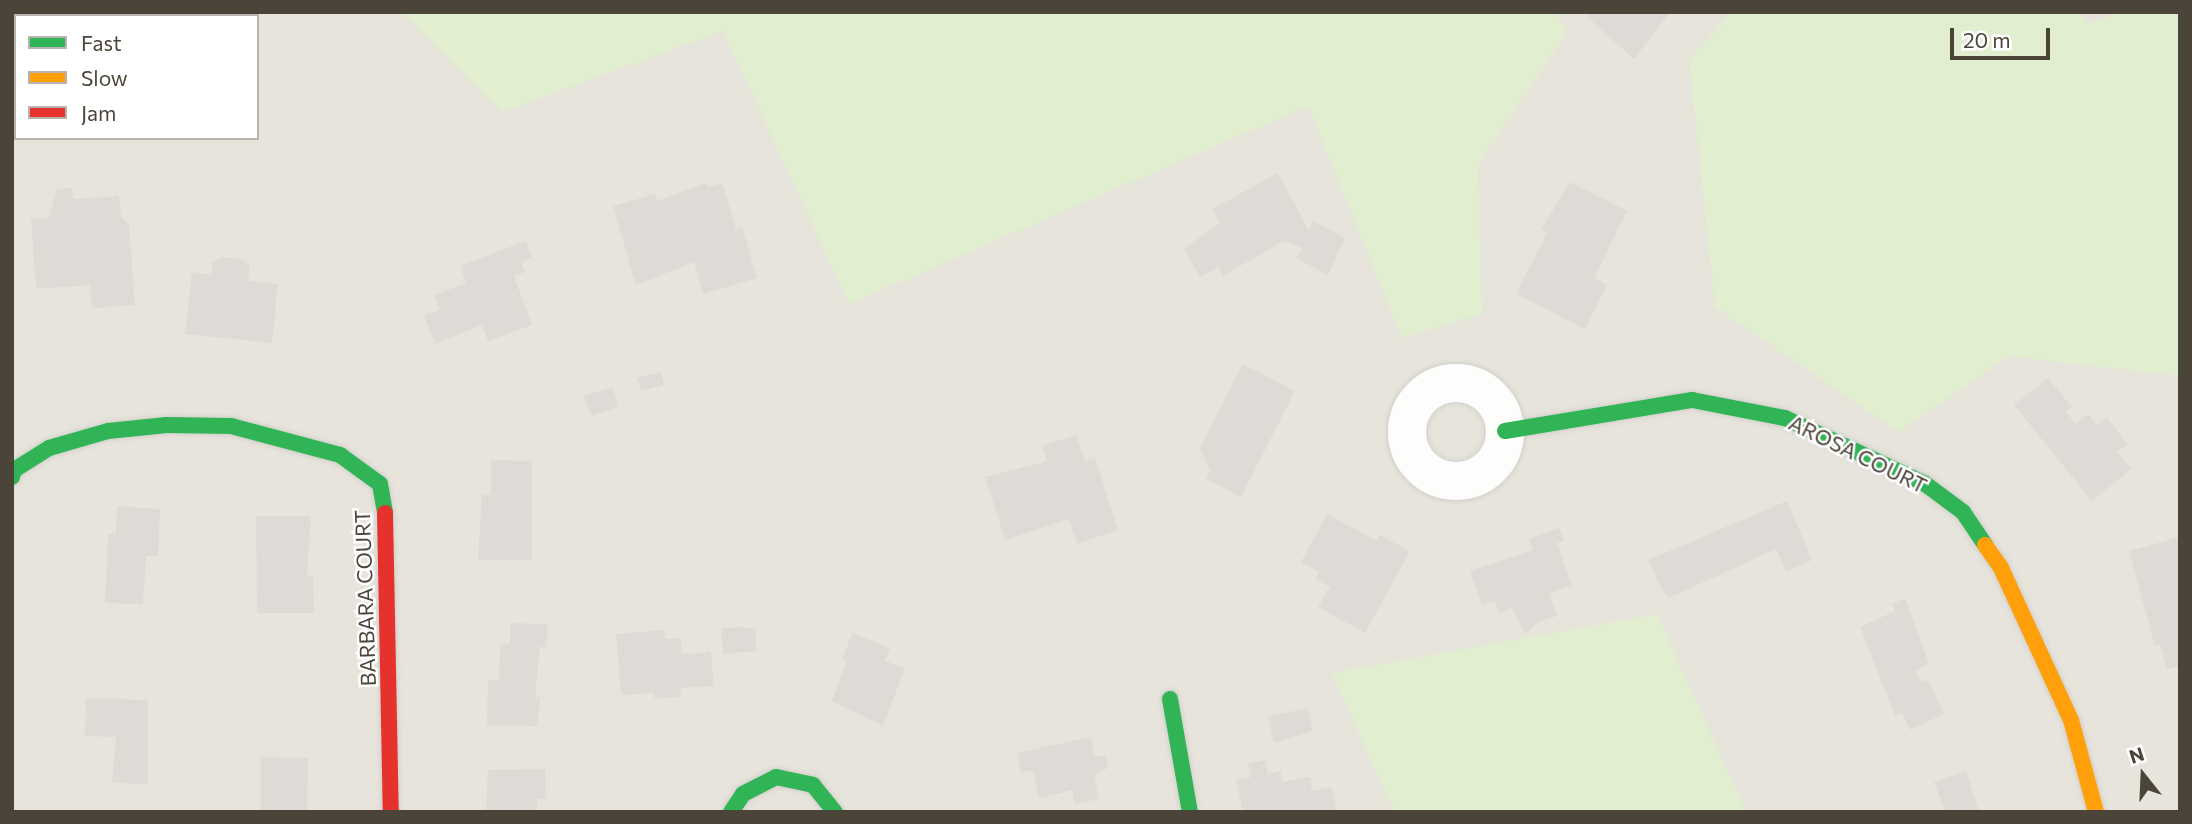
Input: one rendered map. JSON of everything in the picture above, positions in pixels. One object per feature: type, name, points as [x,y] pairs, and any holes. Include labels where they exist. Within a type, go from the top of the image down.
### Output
[{"type":"street","name":"AROSA COURT","points":[[1505,431],[1692,400],[1785,418],[1924,483],[1963,512],[2001,568],[2071,720],[2096,812]]},
{"type":"street","name":"BARBARA COURT","points":[[12,477],[13,470],[49,448],[108,431],[167,425],[231,426],[292,439],[340,455],[380,484],[387,526],[391,812]]},
{"type":"street","points":[[1170,699],[1190,812]]},
{"type":"street","points":[[732,812],[743,794],[776,777],[813,785],[835,812]]},
{"type":"shaded area","points":[[12,12],[2180,12],[2180,812],[12,812]]},
{"type":"green space","points":[[402,12],[1554,12],[1568,31],[1478,165],[1482,314],[1402,338],[1308,106],[849,304],[723,31],[502,112]]},
{"type":"green space","points":[[1731,12],[2080,12],[2087,24],[2118,12],[2180,12],[2180,376],[2009,356],[1899,432],[1715,307],[1689,60]]},
{"type":"green space","points":[[1657,614],[1746,812],[1394,812],[1332,673]]},
{"type":"building","points":[[1589,12],[1670,12],[1634,59],[1586,16]]},
{"type":"building","points":[[1278,173],[1309,231],[1313,221],[1345,238],[1328,275],[1296,258],[1302,248],[1283,241],[1223,276],[1218,267],[1200,277],[1184,249],[1220,223],[1212,209]]},
{"type":"building","points":[[1570,182],[1627,211],[1594,278],[1607,285],[1585,329],[1516,294],[1547,233],[1541,230]]},
{"type":"building","points":[[706,183],[707,187],[722,183],[736,229],[742,227],[757,278],[703,294],[694,262],[636,285],[613,206],[655,194],[657,201]]},
{"type":"building","points":[[72,188],[73,199],[119,196],[121,216],[129,225],[135,305],[92,308],[90,285],[36,289],[31,219],[49,218],[57,189]]},
{"type":"building","points":[[526,241],[532,257],[521,262],[525,272],[514,276],[532,325],[488,341],[482,325],[435,344],[424,315],[440,310],[434,295],[466,283],[460,266]]},
{"type":"building","points":[[222,257],[243,260],[250,266],[248,281],[278,284],[272,343],[185,334],[192,272],[211,275],[212,263]]},
{"type":"building","points":[[1243,364],[1295,391],[1241,497],[1206,479],[1210,471],[1200,448]]},
{"type":"building","points":[[661,372],[664,385],[641,391],[637,378]]},
{"type":"building","points":[[2048,378],[2072,407],[2066,412],[2076,424],[2088,414],[2097,425],[2106,417],[2128,444],[2117,452],[2131,469],[2092,501],[2014,405]]},
{"type":"building","points":[[612,387],[618,407],[591,416],[584,396]]},
{"type":"building","points":[[1076,435],[1085,462],[1095,458],[1118,530],[1077,544],[1069,519],[1005,540],[985,477],[1047,461],[1042,446]]},
{"type":"building","points":[[491,460],[532,461],[532,560],[478,560],[482,494],[491,495]]},
{"type":"building","points":[[1787,501],[1812,560],[1786,572],[1776,549],[1669,598],[1662,590],[1648,560]]},
{"type":"building","points":[[117,506],[160,509],[158,556],[146,556],[143,604],[105,603],[108,534],[116,535]]},
{"type":"building","points":[[1327,514],[1377,541],[1380,535],[1410,551],[1365,633],[1318,607],[1330,587],[1315,579],[1319,572],[1301,562]]},
{"type":"building","points":[[256,516],[311,516],[307,576],[313,576],[314,613],[257,613]]},
{"type":"building","points":[[1559,528],[1564,541],[1557,543],[1572,586],[1549,593],[1557,616],[1538,622],[1525,634],[1512,608],[1499,613],[1495,601],[1482,605],[1470,571],[1533,550],[1529,539]]},
{"type":"building","points":[[2180,537],[2180,666],[2167,669],[2160,645],[2155,646],[2129,551]]},
{"type":"building","points":[[1905,598],[1929,664],[1915,671],[1922,682],[1928,680],[1944,714],[1910,730],[1902,713],[1895,716],[1860,627],[1895,611],[1892,604]]},
{"type":"building","points":[[510,623],[547,624],[547,647],[540,647],[536,686],[536,698],[540,696],[537,726],[487,725],[488,680],[499,680],[500,645],[510,644]]},
{"type":"building","points":[[721,628],[755,629],[757,651],[723,654]]},
{"type":"building","points":[[665,630],[666,639],[681,638],[682,654],[711,652],[714,686],[680,688],[681,697],[655,699],[654,693],[621,695],[616,634]]},
{"type":"building","points":[[852,633],[890,648],[885,661],[905,668],[883,726],[832,701],[847,661],[842,660]]},
{"type":"building","points":[[86,698],[148,700],[148,785],[112,782],[116,737],[85,736]]},
{"type":"building","points":[[1308,708],[1313,731],[1274,743],[1268,717]]},
{"type":"building","points":[[1091,737],[1095,757],[1105,755],[1108,768],[1094,775],[1099,799],[1075,804],[1072,790],[1039,798],[1033,770],[1021,773],[1017,753]]},
{"type":"building","points":[[261,757],[308,758],[307,812],[261,812]]},
{"type":"building","points":[[1265,760],[1268,774],[1280,771],[1283,782],[1310,777],[1312,791],[1332,787],[1337,812],[1243,812],[1236,780],[1251,777],[1248,764]]},
{"type":"building","points":[[545,769],[546,799],[537,798],[537,812],[486,812],[488,770]]},
{"type":"building","points":[[1966,771],[1979,812],[1945,812],[1934,782]]},
{"type":"traffic: fast","points":[[1505,431],[1692,400],[1785,418],[1924,483],[1963,512],[1985,545]]},
{"type":"traffic: fast","points":[[12,477],[14,470],[49,448],[108,431],[167,425],[231,426],[340,455],[380,484],[385,513]]},
{"type":"traffic: fast","points":[[1170,699],[1190,812]]},
{"type":"traffic: fast","points":[[731,812],[743,794],[776,777],[813,785],[835,812]]},
{"type":"traffic: slow","points":[[1985,545],[2001,568],[2071,720],[2096,812]]},
{"type":"traffic: jam","points":[[385,513],[391,812]]}]
